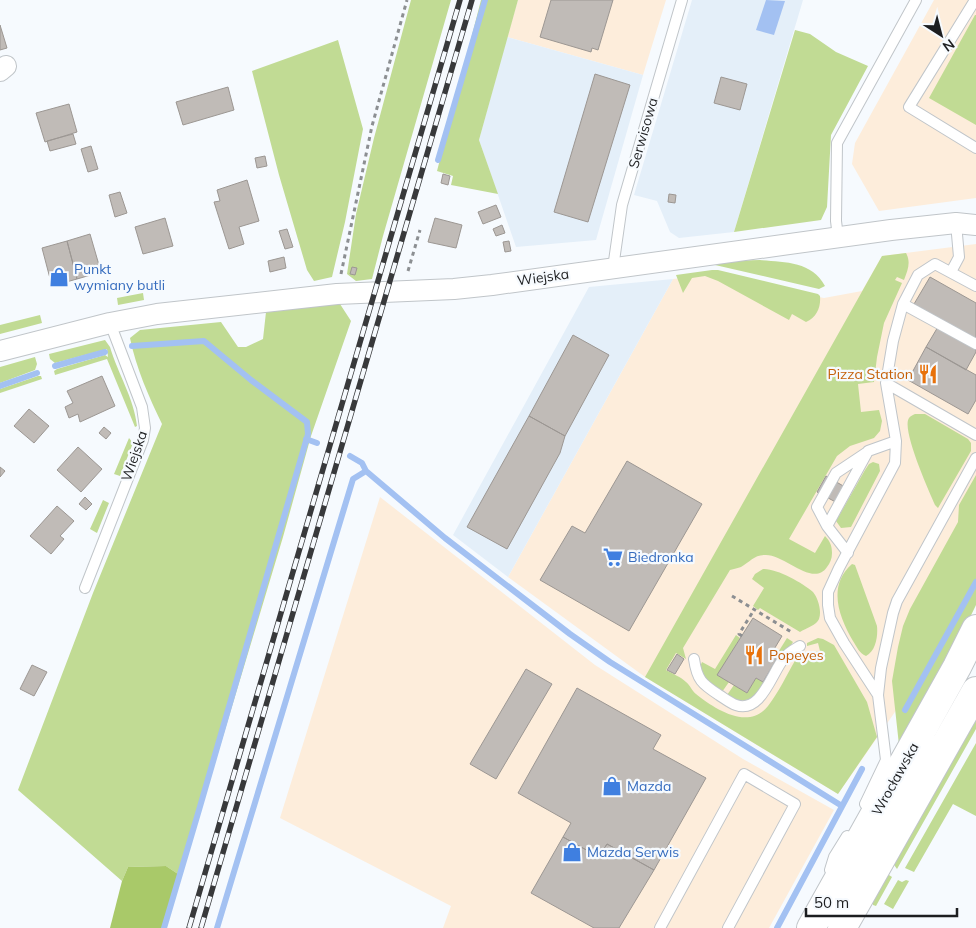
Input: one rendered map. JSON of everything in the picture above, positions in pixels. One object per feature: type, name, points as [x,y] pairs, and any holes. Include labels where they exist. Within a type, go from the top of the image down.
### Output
[{"type":"main road","name":"Wrocławska","points":[[812,926],[943,692],[976,629]]},
{"type":"main road","name":"Wrocławska","points":[[842,928],[976,691]]},
{"type":"street","name":"Wiejska","points":[[0,351],[110,323],[157,314],[337,294],[464,288],[838,237],[966,224]]},
{"type":"lane","name":"Serwisowa","points":[[613,268],[622,205],[682,0]]},
{"type":"lane","points":[[838,237],[836,221],[837,144],[916,0]]},
{"type":"lane","points":[[975,3],[909,107],[976,148]]},
{"type":"lane","points":[[951,272],[959,258],[966,224]]},
{"type":"lane","points":[[878,695],[861,672],[830,618],[828,592],[896,463],[896,441],[886,383],[893,341],[903,304],[918,275],[935,264],[976,286]]},
{"type":"lane","points":[[903,304],[976,344]]},
{"type":"lane","name":"Wiejska","points":[[84,588],[143,440],[145,428],[142,407],[110,323]]},
{"type":"lane","points":[[886,383],[976,435]]},
{"type":"lane","points":[[848,553],[827,526],[817,507],[836,473],[868,451],[896,441]]},
{"type":"lane","points":[[827,526],[868,451]]},
{"type":"lane","points":[[862,810],[886,760],[878,695],[881,668],[893,613],[897,601],[976,458]]},
{"type":"lane","points":[[694,659],[696,673],[706,686],[736,705],[749,705],[760,697],[785,657],[800,646]]},
{"type":"lane","points":[[660,928],[744,774],[795,804],[728,928]]},
{"type":"lane","points":[[812,926],[834,858],[853,826]]},
{"type":"path","points":[[337,294],[372,126],[407,0]]},
{"type":"path","points":[[402,291],[420,230]]},
{"type":"path","points":[[732,596],[796,635]]},
{"type":"path","points":[[742,636],[739,634],[754,610]]},
{"type":"shaded area","points":[[518,0],[666,0],[643,75],[507,37]]},
{"type":"shaded area","points":[[692,0],[803,0],[734,232],[679,238],[670,232],[657,201],[634,195]]},
{"type":"shaded area","points":[[934,0],[976,0],[976,198],[879,211],[852,164],[855,143]]},
{"type":"shaded area","points":[[507,37],[643,75],[596,240],[516,247],[479,140]]},
{"type":"shaded area","points":[[976,244],[976,565],[897,709],[838,794],[645,677],[508,577],[673,279],[707,275],[824,298],[862,291],[882,256]]},
{"type":"shaded area","points":[[673,279],[508,577],[453,535],[589,287]]},
{"type":"shaded area","points":[[380,497],[595,665],[743,759],[834,810],[769,928],[443,928],[451,906],[280,818]]},
{"type":"green space","points":[[411,0],[451,0],[372,279],[356,281],[347,274],[356,214]]},
{"type":"green space","points":[[481,0],[518,0],[479,140],[498,194],[451,185],[453,176],[437,171]]},
{"type":"green space","points":[[976,15],[976,125],[929,98]]},
{"type":"green space","points":[[795,30],[810,34],[836,52],[868,66],[831,135],[827,207],[821,220],[734,232]]},
{"type":"green space","points":[[338,40],[363,129],[332,277],[314,281],[307,270],[279,175],[252,71]]},
{"type":"green space","points":[[906,253],[909,263],[908,269],[904,280],[897,277],[895,280],[902,283],[884,323],[874,382],[858,384],[861,412],[879,410],[882,421],[880,431],[874,438],[850,446],[837,456],[789,539],[815,553],[825,536],[832,548],[832,557],[829,564],[821,572],[814,574],[781,559],[765,555],[758,556],[741,567],[730,570],[683,648],[686,659],[676,653],[666,670],[684,680],[696,694],[712,706],[732,715],[751,717],[760,713],[768,706],[796,659],[801,655],[820,651],[818,643],[807,646],[807,643],[818,638],[834,645],[867,702],[877,737],[838,794],[645,677],[882,256]]},
{"type":"green space","points":[[760,260],[797,264],[805,267],[813,272],[825,286],[819,289],[715,265],[725,261]]},
{"type":"green space","points":[[712,270],[818,294],[820,296],[819,308],[816,314],[806,322],[792,314],[789,320],[718,281],[705,276],[692,278],[683,293],[676,275]]},
{"type":"green space","points":[[143,293],[144,300],[118,305],[117,298]]},
{"type":"green space","points":[[340,304],[351,321],[311,436],[283,537],[181,876],[166,866],[128,867],[122,881],[18,790],[93,593],[162,424],[139,371],[130,338],[140,330],[221,322],[238,347],[246,347],[263,339],[266,312]]},
{"type":"green space","points":[[40,315],[42,323],[0,334],[0,325]]},
{"type":"green space","points":[[105,340],[110,347],[133,406],[137,426],[135,427],[107,359],[55,375],[54,371],[57,369],[105,355],[108,357],[107,349],[55,363],[50,359],[49,354]]},
{"type":"green space","points":[[35,357],[37,364],[35,370],[0,383],[0,367]]},
{"type":"green space","points":[[41,376],[42,379],[0,393],[0,389]]},
{"type":"green space","points":[[915,414],[925,414],[968,439],[971,443],[971,451],[938,508],[935,505],[912,447],[908,424],[909,418]]},
{"type":"green space","points":[[129,438],[133,443],[120,476],[114,474]]},
{"type":"green space","points":[[873,462],[879,464],[880,471],[851,527],[841,528],[836,521],[865,470]]},
{"type":"green space","points":[[976,475],[976,605],[960,638],[899,745],[892,681],[903,626],[910,609],[958,522],[959,505]]},
{"type":"green space","points":[[103,500],[109,503],[97,533],[90,529]]},
{"type":"green space","points":[[852,564],[855,565],[877,626],[877,639],[872,651],[866,656],[858,650],[848,632],[843,622],[838,602],[840,582],[844,573]]},
{"type":"green space","points":[[763,569],[775,571],[789,577],[813,592],[820,609],[820,616],[816,623],[800,632],[760,608],[758,610],[753,606],[764,588],[752,579],[755,574]]},
{"type":"green space","points":[[736,635],[740,638],[718,675],[729,682],[722,692],[706,680],[700,667],[702,662],[715,669]]},
{"type":"green space","points":[[787,638],[793,642],[757,694],[746,700],[735,699],[727,695],[734,685],[747,693],[756,678],[763,682],[779,656],[777,654]]},
{"type":"green space","points":[[976,714],[976,729],[897,869],[892,862]]},
{"type":"green space","points":[[976,743],[976,816],[953,804],[914,872],[905,868]]},
{"type":"green space","points":[[166,866],[181,876],[165,928],[110,928],[122,881],[128,867]]},
{"type":"green space","points":[[889,875],[892,877],[876,906],[873,905],[872,900],[885,877]]},
{"type":"green space","points":[[898,880],[902,882],[909,881],[893,909],[884,904]]},
{"type":"water","points":[[766,0],[785,1],[774,35],[756,30]]},
{"type":"building","points":[[551,0],[613,0],[598,50],[592,48],[591,52],[540,37]]},
{"type":"building","points":[[0,25],[7,48],[0,50]]},
{"type":"building","points":[[595,74],[630,85],[588,222],[554,212]]},
{"type":"building","points":[[721,77],[747,84],[740,110],[714,103]]},
{"type":"building","points":[[228,87],[234,110],[183,125],[176,102]]},
{"type":"building","points":[[69,104],[77,132],[45,142],[36,113]]},
{"type":"building","points":[[73,134],[76,144],[50,151],[47,141]]},
{"type":"building","points":[[91,146],[98,169],[88,172],[81,149]]},
{"type":"building","points":[[265,156],[267,166],[257,168],[255,158]]},
{"type":"building","points":[[443,174],[450,176],[448,185],[441,183]]},
{"type":"building","points":[[247,180],[259,221],[239,227],[244,244],[229,249],[214,202],[220,201],[217,190]]},
{"type":"building","points":[[120,192],[127,213],[115,217],[109,195]]},
{"type":"building","points":[[669,194],[676,195],[675,203],[668,202]]},
{"type":"building","points":[[496,205],[501,217],[483,224],[478,212]]},
{"type":"building","points":[[165,218],[173,246],[143,254],[135,227]]},
{"type":"building","points":[[435,218],[462,225],[456,248],[428,242]]},
{"type":"building","points":[[502,225],[505,233],[496,236],[493,229]]},
{"type":"building","points":[[287,229],[293,247],[285,249],[279,231]]},
{"type":"building","points":[[90,234],[101,272],[77,279],[67,241]]},
{"type":"building","points":[[67,241],[77,279],[52,286],[42,248]]},
{"type":"building","points":[[509,241],[511,251],[505,252],[503,242]]},
{"type":"building","points":[[284,257],[286,268],[270,272],[268,261]]},
{"type":"building","points":[[352,267],[357,268],[355,275],[350,274]]},
{"type":"building","points":[[930,277],[976,303],[976,352],[966,370],[926,347],[942,320],[914,304]]},
{"type":"building","points":[[573,335],[609,355],[565,436],[529,416]]},
{"type":"building","points":[[926,347],[976,375],[976,400],[968,414],[908,380]]},
{"type":"building","points":[[102,376],[115,406],[80,422],[78,414],[69,418],[65,407],[73,403],[67,391]]},
{"type":"building","points":[[29,409],[49,426],[34,443],[14,426]]},
{"type":"building","points":[[529,416],[565,436],[560,453],[507,549],[467,527]]},
{"type":"building","points":[[104,427],[111,433],[106,439],[99,433]]},
{"type":"building","points":[[78,447],[102,469],[81,492],[57,470]]},
{"type":"building","name":"Biedronka","points":[[627,461],[702,504],[629,631],[540,580],[572,526],[585,533]]},
{"type":"building","points":[[0,467],[5,471],[0,477]]},
{"type":"building","points":[[826,476],[852,491],[843,506],[817,492]]},
{"type":"building","points":[[85,497],[92,504],[86,510],[79,504]]},
{"type":"building","points":[[57,506],[74,521],[60,536],[64,539],[51,554],[30,536]]},
{"type":"building","name":"Popeyes","points":[[753,618],[782,636],[773,651],[779,655],[763,682],[756,678],[747,693],[717,675]]},
{"type":"building","points":[[677,654],[684,659],[675,674],[667,670]]},
{"type":"building","points":[[32,665],[47,672],[34,696],[20,689]]},
{"type":"building","points":[[526,669],[552,684],[496,779],[470,764]]},
{"type":"building","name":"Mazda","points":[[577,688],[661,735],[653,749],[706,778],[654,870],[607,844],[599,857],[563,837],[571,823],[518,793]]},
{"type":"building","points":[[563,837],[599,857],[607,844],[654,870],[619,928],[594,928],[531,893]]},
{"type":"waterway","points":[[438,160],[485,0]]},
{"type":"waterway","points":[[132,346],[204,341],[251,380],[307,422],[308,434],[164,928]]},
{"type":"waterway","points":[[55,366],[105,352]]},
{"type":"waterway","points":[[0,386],[37,373]]},
{"type":"waterway","points":[[306,439],[317,443]]},
{"type":"waterway","points":[[350,456],[362,463],[366,471],[445,538],[570,634],[610,662],[842,806]]},
{"type":"waterway","points":[[217,928],[353,479],[366,471]]},
{"type":"waterway","points":[[905,710],[976,582]]},
{"type":"waterway","points":[[777,928],[862,769]]},
{"type":"railway","points":[[189,928],[460,0]]},
{"type":"railway","points":[[201,928],[472,0]]},
{"type":"place","name":"Punkt wymiany butli","points":[[59,277]]},
{"type":"place","name":"Pizza Station","points":[[928,374]]},
{"type":"place","name":"Biedronka","points":[[613,557]]},
{"type":"place","name":"Popeyes","points":[[754,655]]},
{"type":"place","name":"Mazda","points":[[612,786]]},
{"type":"place","name":"Mazda Serwis","points":[[572,852]]}]
